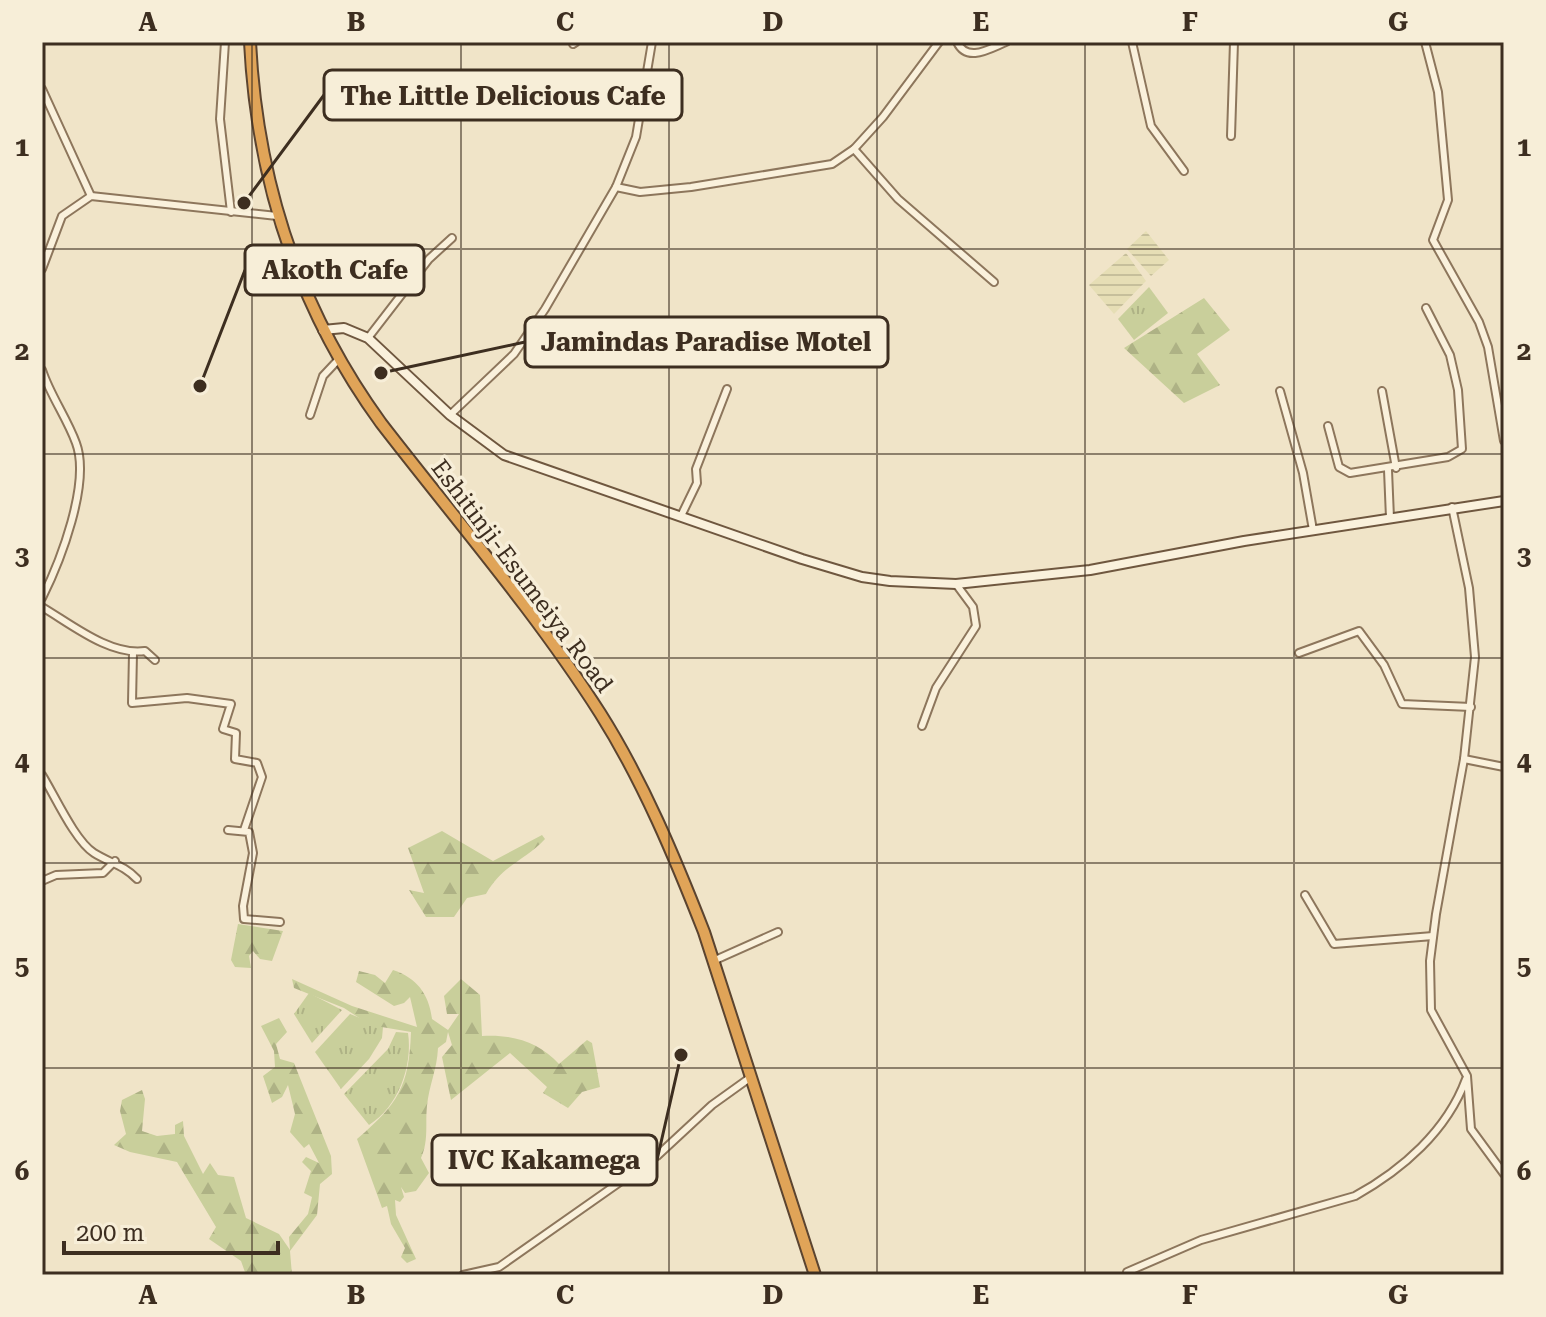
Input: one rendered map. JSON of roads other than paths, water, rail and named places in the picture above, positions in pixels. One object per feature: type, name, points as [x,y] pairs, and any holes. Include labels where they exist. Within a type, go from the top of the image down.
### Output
[{"type":"highway","name":"Eshitinji-Esumeiya Road","points":[[250,42],[259,138],[277,216],[323,330],[338,360],[381,423],[544,632],[602,717],[684,880],[815,1275]]},
{"type":"street","points":[[225,42],[220,119],[231,212]]},
{"type":"street","points":[[450,415],[514,354],[545,309],[616,187],[636,137],[652,42]]},
{"type":"street","points":[[616,187],[640,192],[807,171],[832,164],[854,149],[883,117],[939,42]]},
{"type":"street","points":[[957,42],[971,54],[1006,42]]},
{"type":"street","points":[[1132,42],[1151,126],[1184,171]]},
{"type":"street","points":[[1231,136],[1234,42]]},
{"type":"street","points":[[1425,42],[1438,92],[1448,200],[1433,240],[1479,322],[1488,347],[1504,441]]},
{"type":"street","points":[[42,89],[91,196]]},
{"type":"street","points":[[854,149],[898,199],[994,282]]},
{"type":"street","points":[[42,269],[62,216],[91,196],[277,216]]},
{"type":"street","points":[[368,338],[429,259],[452,238]]},
{"type":"street","points":[[1328,426],[1342,470],[1350,473],[1388,470],[1456,455],[1462,449],[1458,390],[1450,355],[1426,308]]},
{"type":"street","points":[[323,330],[344,328],[368,338],[450,415],[504,455],[862,577],[916,584],[956,584],[1090,570],[1313,530],[1504,501]]},
{"type":"street","points":[[310,415],[323,376],[338,360]]},
{"type":"street","points":[[42,370],[77,446],[80,477],[71,520],[42,598]]},
{"type":"street","points":[[681,516],[697,483],[696,469],[727,389]]},
{"type":"street","points":[[1280,391],[1300,462],[1313,530]]},
{"type":"street","points":[[1382,391],[1396,468]]},
{"type":"street","points":[[1388,470],[1390,518]]},
{"type":"street","points":[[1452,507],[1469,588],[1475,657],[1464,759],[1433,936],[1431,1010],[1467,1076],[1471,1129],[1504,1174]]},
{"type":"street","points":[[922,726],[936,688],[976,626],[973,607],[956,584]]},
{"type":"street","points":[[42,607],[107,644],[133,653],[145,651],[155,660]]},
{"type":"street","points":[[1299,653],[1359,631],[1384,665],[1402,704],[1471,707]]},
{"type":"street","points":[[133,653],[132,703],[187,698],[231,704],[223,729],[236,733],[235,759],[257,763],[262,777],[244,830]]},
{"type":"street","points":[[1464,759],[1504,767]]},
{"type":"street","points":[[42,775],[93,853],[115,861],[137,879]]},
{"type":"street","points":[[228,830],[249,832],[253,853],[245,888],[244,919],[280,922]]},
{"type":"street","points":[[42,881],[56,875],[103,873],[115,861]]},
{"type":"street","points":[[1305,895],[1334,944],[1433,936]]},
{"type":"street","points":[[713,961],[778,932]]},
{"type":"street","points":[[1127,1272],[1201,1240],[1355,1196],[1371,1187],[1397,1169],[1444,1123],[1467,1076]]},
{"type":"street","points":[[463,1275],[499,1267],[657,1156],[712,1105],[751,1077]]},
{"type":"street","points":[[499,1267],[503,1275]]},
{"type":"place","name":"The Little Delicious Cafe","points":[[244,203]]},
{"type":"place","name":"Jamindas Paradise Motel","points":[[381,373]]},
{"type":"place","name":"Akoth Cafe","points":[[200,386]]},
{"type":"place","name":"IVC Kakamega","points":[[681,1055]]}]
